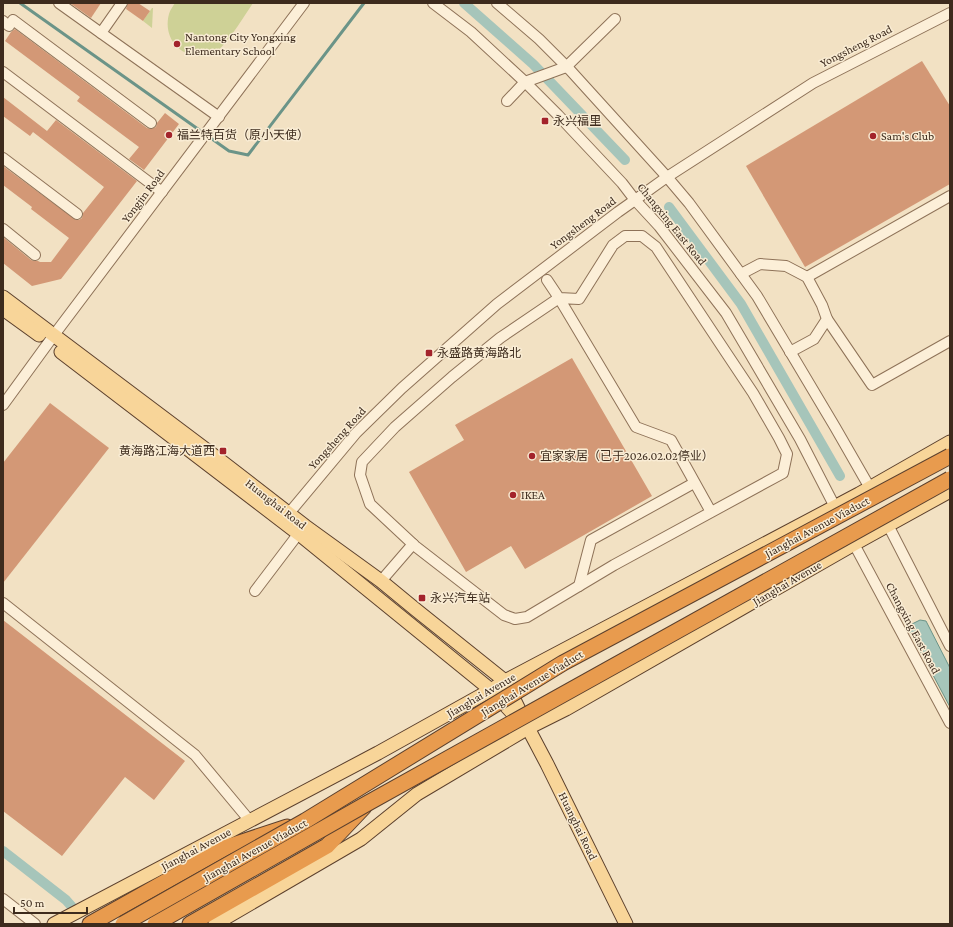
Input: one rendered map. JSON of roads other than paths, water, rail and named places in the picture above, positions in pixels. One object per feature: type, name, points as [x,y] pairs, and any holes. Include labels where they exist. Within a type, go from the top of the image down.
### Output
[{"type":"highway","name":"Jianghai Avenue Viaduct","points":[[123,924],[305,821],[563,663],[950,456]]},
{"type":"highway","name":"Jianghai Avenue Viaduct","points":[[155,924],[368,803],[950,479]]},
{"type":"highway","points":[[190,924],[327,846],[368,803]]},
{"type":"highway","points":[[90,924],[227,847],[305,821]]},
{"type":"main road","name":"Huanghai Road","points":[[3,297],[51,339],[302,530],[491,690],[528,728]]},
{"type":"main road","name":"Huanghai Road","points":[[3,309],[51,339]]},
{"type":"main road","name":"Jianghai Avenue","points":[[54,924],[378,753],[491,690],[504,681],[835,507],[950,442]]},
{"type":"main road","name":"Jianghai Avenue","points":[[215,924],[361,839],[417,794],[528,728],[566,709],[854,544],[950,491]]},
{"type":"main road","name":"Huanghai Road","points":[[302,530],[381,581],[504,681],[626,924]]},
{"type":"street","points":[[59,3],[216,120]]},
{"type":"street","points":[[101,33],[122,3]]},
{"type":"street","name":"Yongjin Road","points":[[3,405],[304,3]]},
{"type":"street","name":"Changxing East Road","points":[[433,3],[471,32],[525,82],[622,183],[659,226],[726,313],[800,439],[835,507]]},
{"type":"street","name":"Changxing East Road","points":[[497,3],[539,39],[566,67],[689,203],[757,296],[836,427],[870,488]]},
{"type":"street","name":"Yongsheng Road","points":[[286,517],[356,433],[402,388],[497,304],[618,212],[667,177],[813,83],[950,13]]},
{"type":"street","points":[[507,102],[525,82],[566,67],[615,19]]},
{"type":"street","points":[[3,34],[6,23],[13,20],[151,123]]},
{"type":"street","points":[[3,72],[162,192]]},
{"type":"street","points":[[3,158],[77,214]]},
{"type":"street","points":[[807,277],[950,196]]},
{"type":"street","points":[[3,229],[35,255]]},
{"type":"street","points":[[625,236],[642,236],[656,247],[728,354],[753,393],[787,454],[783,473],[614,565],[527,617],[515,619],[504,615],[413,544],[370,504],[360,475],[362,462],[395,427],[452,377],[500,338],[559,298],[579,298],[613,245],[625,236]]},
{"type":"street","points":[[741,274],[760,264],[786,266],[807,277],[822,305],[827,319],[872,385],[950,340]]},
{"type":"street","points":[[547,280],[636,427],[671,440],[710,512]]},
{"type":"street","points":[[790,352],[814,339],[827,319]]},
{"type":"street","points":[[579,586],[592,540],[694,483]]},
{"type":"street","name":"Changxing East Road","points":[[888,525],[950,646]]},
{"type":"street","points":[[255,591],[302,530]]},
{"type":"street","points":[[381,581],[413,544]]},
{"type":"street","name":"Changxing East Road","points":[[854,544],[950,723]]},
{"type":"street","points":[[3,603],[195,754],[250,821]]},
{"type":"street","points":[[3,899],[35,924]]},
{"type":"water","points":[[920,620],[926,621],[950,668],[950,707],[908,628],[910,625]]},
{"type":"waterway","points":[[20,3],[229,151],[248,155],[364,3]]},
{"type":"waterway","points":[[464,3],[533,64],[625,160]]},
{"type":"waterway","points":[[669,207],[741,304],[840,476]]},
{"type":"waterway","points":[[3,851],[66,900],[73,908]]},
{"type":"place","name":"Nantong City Yongxing Elementary School","points":[[177,44]]},
{"type":"place","name":"永兴福里","points":[[545,121]]},
{"type":"place","name":"福兰特百货（原小天使）","points":[[169,135]]},
{"type":"place","name":"Sam's Club","points":[[873,136]]},
{"type":"place","name":"永盛路黄海路北","points":[[429,353]]},
{"type":"place","name":"黄海路江海大道西","points":[[223,451]]},
{"type":"place","name":"宜家家居（已于2026.02.02停业）","points":[[532,456]]},
{"type":"place","name":"IKEA","points":[[513,495]]},
{"type":"place","name":"永兴汽车站","points":[[422,598]]}]
